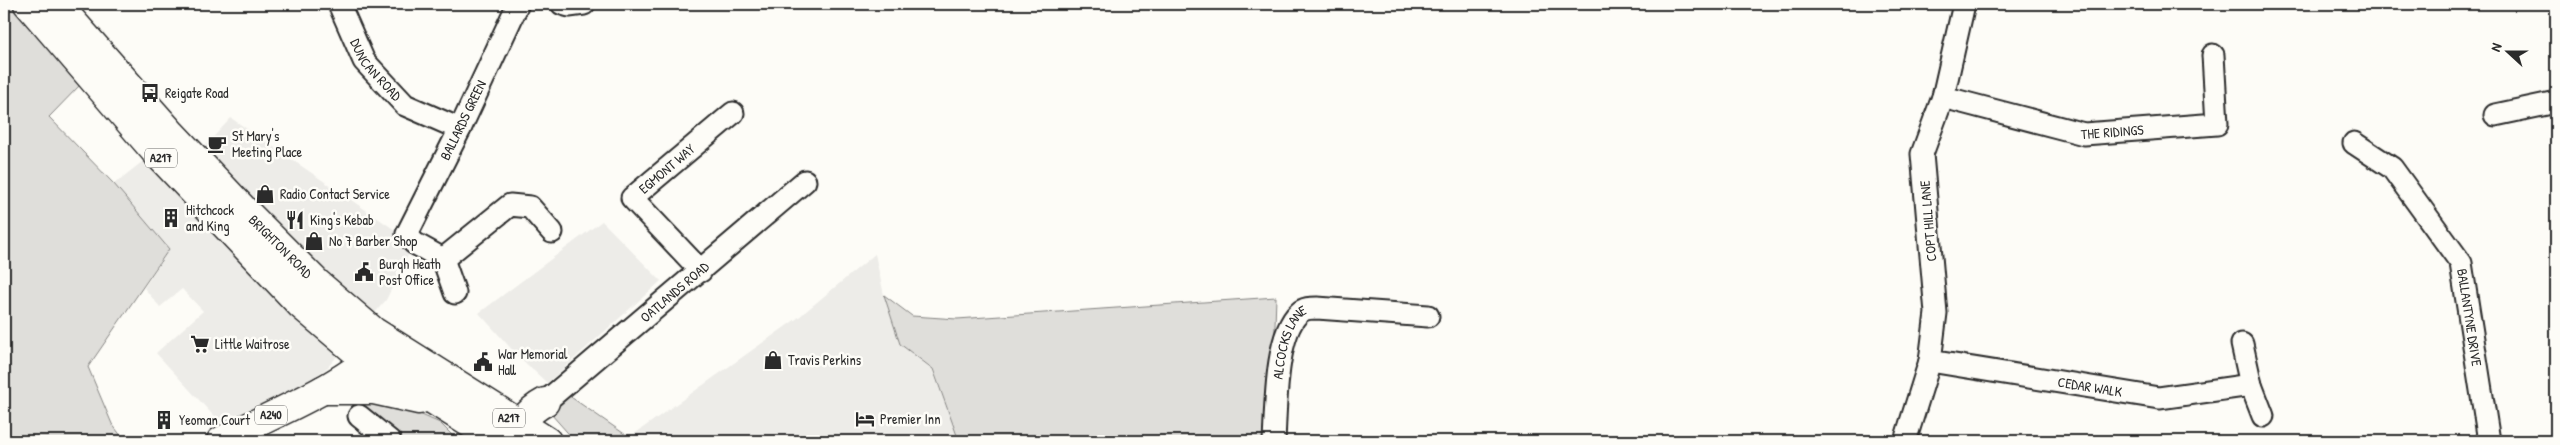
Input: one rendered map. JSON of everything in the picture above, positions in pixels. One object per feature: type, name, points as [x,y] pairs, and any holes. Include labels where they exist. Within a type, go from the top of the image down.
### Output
[{"type":"highway","name":"BRIGHTON ROAD","points":[[28,4],[153,149],[288,292],[332,333],[442,407],[498,441]]},
{"type":"highway","name":"BRIGHTON ROAD","points":[[57,4],[172,134],[244,210],[318,282],[382,337],[520,434],[547,441]]},
{"type":"highway","points":[[322,390],[334,375],[339,360],[332,333]]},
{"type":"highway","points":[[370,360],[375,345],[382,337]]},
{"type":"highway","name":"A240","points":[[221,441],[322,390],[370,360]]},
{"type":"highway","points":[[322,390],[348,389],[383,392],[442,407]]},
{"type":"highway","points":[[520,434],[533,409],[545,402]]},
{"type":"highway","points":[[545,402],[541,418],[554,441]]},
{"type":"street","name":"DUNCAN ROAD","points":[[339,4],[364,61],[404,105],[460,129]]},
{"type":"street","name":"BALLARDS GREEN","points":[[443,259],[414,243],[407,234],[460,129],[518,4]]},
{"type":"street","points":[[562,4],[569,6],[584,4]]},
{"type":"street","name":"COPT HILL LANE","points":[[1905,441],[1930,361],[1936,313],[1922,154],[1943,97],[1964,4]]},
{"type":"street","name":"THE RIDINGS","points":[[1943,97],[2084,134],[2217,124],[2213,55]]},
{"type":"street","points":[[2495,115],[2556,102]]},
{"type":"street","name":"EGMONT WAY","points":[[701,271],[632,198],[733,113]]},
{"type":"street","name":"BALLANTYNE DRIVE","points":[[2354,143],[2392,168],[2461,263],[2488,441]]},
{"type":"street","name":"OATLANDS ROAD","points":[[545,402],[805,181]]},
{"type":"street","points":[[454,293],[443,259],[510,205],[530,207],[552,232]]},
{"type":"street","name":"ALCOCKS LANE","points":[[1274,441],[1280,356],[1292,322],[1299,312],[1308,308],[1318,308],[1428,316]]},
{"type":"street","points":[[2242,344],[2251,385],[2263,416]]},
{"type":"street","name":"CEDAR WALK","points":[[1930,361],[2159,398],[2251,385]]},
{"type":"street","points":[[359,416],[390,441]]},
{"type":"shaded area","points":[[4,4],[15,4],[82,83],[49,117],[114,184],[169,249],[88,367],[112,424],[125,441],[4,441]]},
{"type":"shaded area","points":[[231,118],[414,243],[386,300],[327,368],[300,387],[221,424],[156,353],[203,311],[182,289],[160,307],[144,288],[169,249],[114,184],[147,158],[206,145]]},
{"type":"shaded area","points":[[602,221],[661,281],[547,383],[517,355],[479,313]]},
{"type":"shaded area","points":[[875,254],[884,295],[900,344],[932,369],[959,441],[635,441],[630,437],[799,317]]},
{"type":"shaded area","points":[[884,295],[912,316],[957,319],[1276,297],[1271,441],[959,441],[933,369],[900,344]]},
{"type":"shaded area","points":[[565,393],[626,435],[614,441],[575,441],[551,414],[552,406]]},
{"type":"shaded area","points":[[347,399],[385,399],[440,423],[458,441],[399,441]]},
{"type":"place","name":"Reigate Road","points":[[150,93]]},
{"type":"place","name":"St Mary's Meeting Place","points":[[217,144]]},
{"type":"place","name":"Radio Contact Service","points":[[265,194]]},
{"type":"place","name":"Hitchcock and King","points":[[171,218]]},
{"type":"place","name":"King's Kebab","points":[[295,220]]},
{"type":"place","name":"No 7 Barber Shop","points":[[314,241]]},
{"type":"place","name":"Burgh Heath Post Office","points":[[364,272]]},
{"type":"place","name":"Little Waitrose","points":[[200,344]]},
{"type":"place","name":"Travis Perkins","points":[[773,360]]},
{"type":"place","name":"War Memorial Hall","points":[[483,362]]},
{"type":"place","name":"Premier Inn","points":[[865,419]]},
{"type":"place","name":"Yeoman Court","points":[[164,420]]}]
